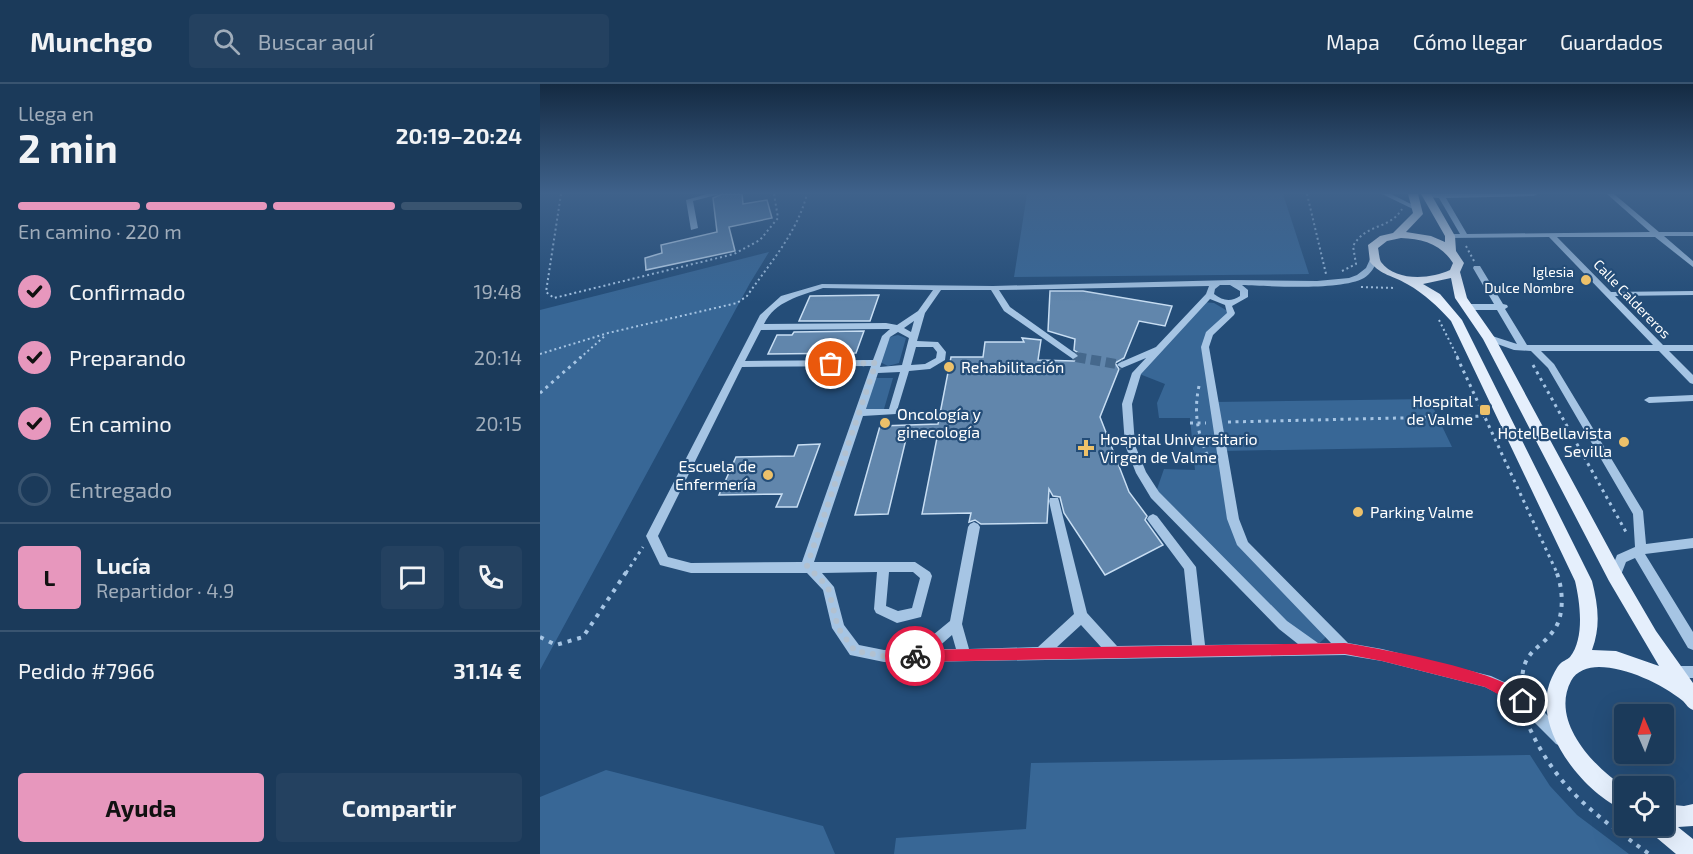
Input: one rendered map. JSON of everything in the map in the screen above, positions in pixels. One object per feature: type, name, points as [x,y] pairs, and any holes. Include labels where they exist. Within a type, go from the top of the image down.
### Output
[{"type":"main road","points":[[1397,235],[1402,230]]},
{"type":"main road","points":[[1446,230],[1450,236],[1451,252],[1458,264],[1455,273],[1461,298],[1489,338],[1615,576],[1650,637],[1693,700]]},
{"type":"main road","points":[[1451,252],[1424,237],[1397,235],[1384,237],[1375,244],[1372,250],[1374,259],[1385,270],[1405,285],[1436,297],[1456,320],[1575,559],[1589,604],[1589,624],[1577,663]]},
{"type":"main road","points":[[1405,285],[1438,280],[1455,273]]},
{"type":"main road","points":[[1614,791],[1594,776],[1574,752],[1562,729],[1556,705],[1558,686],[1567,670],[1577,663],[1597,658],[1616,658],[1655,672],[1693,700]]},
{"type":"main road","points":[[1674,816],[1693,815]]},
{"type":"main road","points":[[1672,836],[1693,854]]},
{"type":"street","points":[[1461,230],[1465,236]]},
{"type":"street","points":[[1651,230],[1693,265]]},
{"type":"street","points":[[1450,236],[1693,234]]},
{"type":"street","name":"Calle Caldereros","points":[[1551,235],[1693,381]]},
{"type":"street","points":[[885,566],[880,609],[897,616],[917,613],[926,576],[915,567],[885,566],[807,566],[691,568],[664,561],[652,536],[764,315],[784,298],[822,286],[993,288],[1328,281],[1358,278],[1367,272],[1374,259]]},
{"type":"street","points":[[1477,268],[1504,307],[1528,348],[1551,366],[1639,514],[1639,551],[1693,644]]},
{"type":"street","points":[[1210,295],[1221,302],[1231,303],[1241,300],[1245,294],[1241,287],[1232,282]]},
{"type":"street","points":[[1218,283],[1211,288],[1210,295],[1137,373],[1128,404],[1130,445],[1141,473],[1155,495],[1282,625],[1314,648]]},
{"type":"street","points":[[859,413],[893,412],[921,313],[938,288]]},
{"type":"street","points":[[993,288],[1007,309],[1073,356]]},
{"type":"street","points":[[1610,294],[1693,293]]},
{"type":"street","points":[[1231,303],[1228,306],[1231,313],[1209,334],[1205,347],[1233,519],[1243,545],[1345,649]]},
{"type":"street","points":[[1467,307],[1504,307]]},
{"type":"street","points":[[807,566],[886,336],[921,313]]},
{"type":"street","points":[[739,364],[905,369],[927,367],[940,360],[942,351],[934,344],[913,341],[898,328],[886,326],[758,327]]},
{"type":"street","points":[[1489,338],[1514,347],[1528,348],[1693,348]]},
{"type":"street","points":[[1122,365],[1159,349]]},
{"type":"street","points":[[1649,400],[1693,398]]},
{"type":"street","points":[[1054,501],[1081,616],[1114,652]]},
{"type":"street","points":[[1153,519],[1190,567],[1199,650]]},
{"type":"street","points":[[964,655],[956,624],[974,527]]},
{"type":"street","points":[[1615,576],[1621,559],[1639,551],[1693,543]]},
{"type":"street","points":[[807,566],[828,587],[838,628],[855,651],[884,656],[918,656],[1345,649],[1382,655],[1494,684],[1523,701],[1574,752]]},
{"type":"street","points":[[1040,654],[1081,616]]},
{"type":"street","points":[[918,656],[956,624]]},
{"type":"street","points":[[1674,672],[1693,672]]},
{"type":"path","points":[[556,230],[546,292],[554,298],[734,254],[760,240],[768,230]]},
{"type":"path","points":[[540,354],[608,333],[737,303],[747,296],[792,230]]},
{"type":"path","points":[[1316,230],[1328,281]]},
{"type":"path","points":[[1465,236],[1465,243],[1477,268]]},
{"type":"path","points":[[1359,287],[1405,285]]},
{"type":"path","points":[[1439,320],[1455,349],[1560,579],[1561,613],[1554,630],[1531,651],[1522,672],[1522,691]]},
{"type":"path","points":[[540,393],[608,333]]},
{"type":"path","points":[[1528,348],[1639,551]]},
{"type":"path","points":[[1190,423],[1484,416]]},
{"type":"path","points":[[540,637],[556,645],[583,638],[652,536]]},
{"type":"path","points":[[1528,726],[1544,759],[1559,780],[1585,805],[1648,854]]},
{"type":"shaded area","points":[[1021,230],[1295,230],[1309,274],[1014,277]]},
{"type":"shaded area","points":[[769,252],[750,283],[540,670],[540,310]]},
{"type":"shaded area","points":[[1204,302],[1214,303],[1231,313],[1209,334],[1205,347],[1213,402],[1429,399],[1452,447],[1221,451],[1243,545],[1323,625],[1325,638],[1314,648],[1155,495],[1164,469],[1195,470],[1190,418],[1159,418],[1157,403],[1165,384],[1137,373]]},
{"type":"shaded area","points":[[898,335],[906,338],[899,363],[888,366],[880,362],[890,337]]},
{"type":"shaded area","points":[[875,378],[893,378],[884,409],[866,409]]},
{"type":"shaded area","points":[[1530,755],[1550,786],[1577,815],[1629,854],[894,854],[896,838],[1026,829],[1031,763]]},
{"type":"shaded area","points":[[606,770],[823,826],[835,854],[540,854],[540,797]]},
{"type":"building","points":[[717,230],[730,230],[735,251],[646,270],[645,258],[662,253],[661,245],[717,232]]},
{"type":"building","points":[[1050,291],[1083,291],[1172,306],[1165,326],[1139,321],[1124,358],[1115,363],[1119,369],[1100,417],[1129,492],[1147,516],[1145,520],[1163,545],[1105,575],[1064,513],[1060,497],[1053,496],[1049,489],[1047,523],[981,524],[975,520],[969,522],[971,513],[922,514],[937,438],[906,439],[888,514],[855,515],[880,426],[938,424],[951,357],[983,357],[985,342],[1024,342],[1022,338],[1041,340],[1038,360],[1074,361],[1079,358],[1080,354],[1074,350],[1075,339],[1048,331]]},
{"type":"building","points":[[879,295],[870,321],[799,321],[810,296]]},
{"type":"building","points":[[864,331],[856,353],[768,354],[777,335],[792,335],[794,332]]},
{"type":"building","name":"Escuela de Enfermería","points":[[820,444],[797,507],[776,507],[782,494],[719,495],[736,457],[794,456],[798,445]]},
{"type":"tunnel","points":[[1073,356],[1084,358]]},
{"type":"tunnel","points":[[1076,357],[1122,365]]},
{"type":"way so far","points":[[831,364],[876,363],[807,566],[828,587],[838,628],[855,651],[884,656],[915,656]]},
{"type":"place","name":"Iglesia Dulce Nombre","points":[[1586,280]]},
{"type":"place","name":"Rehabilitación","points":[[949,367]]},
{"type":"place","name":"Hospital de Valme","points":[[1485,410]]},
{"type":"place","name":"Oncología y ginecología","points":[[885,423]]},
{"type":"place","name":"Hotel Bellavista Sevilla","points":[[1624,442]]},
{"type":"place","name":"Hospital Universitario Virgen de Valme","points":[[1086,448]]},
{"type":"place","name":"Escuela de Enfermería","points":[[768,475]]},
{"type":"place","name":"Parking Valme","points":[[1358,512]]},
{"type":"route","points":[[915,656],[1345,649],[1382,655],[1486,681],[1523,701]]}]
